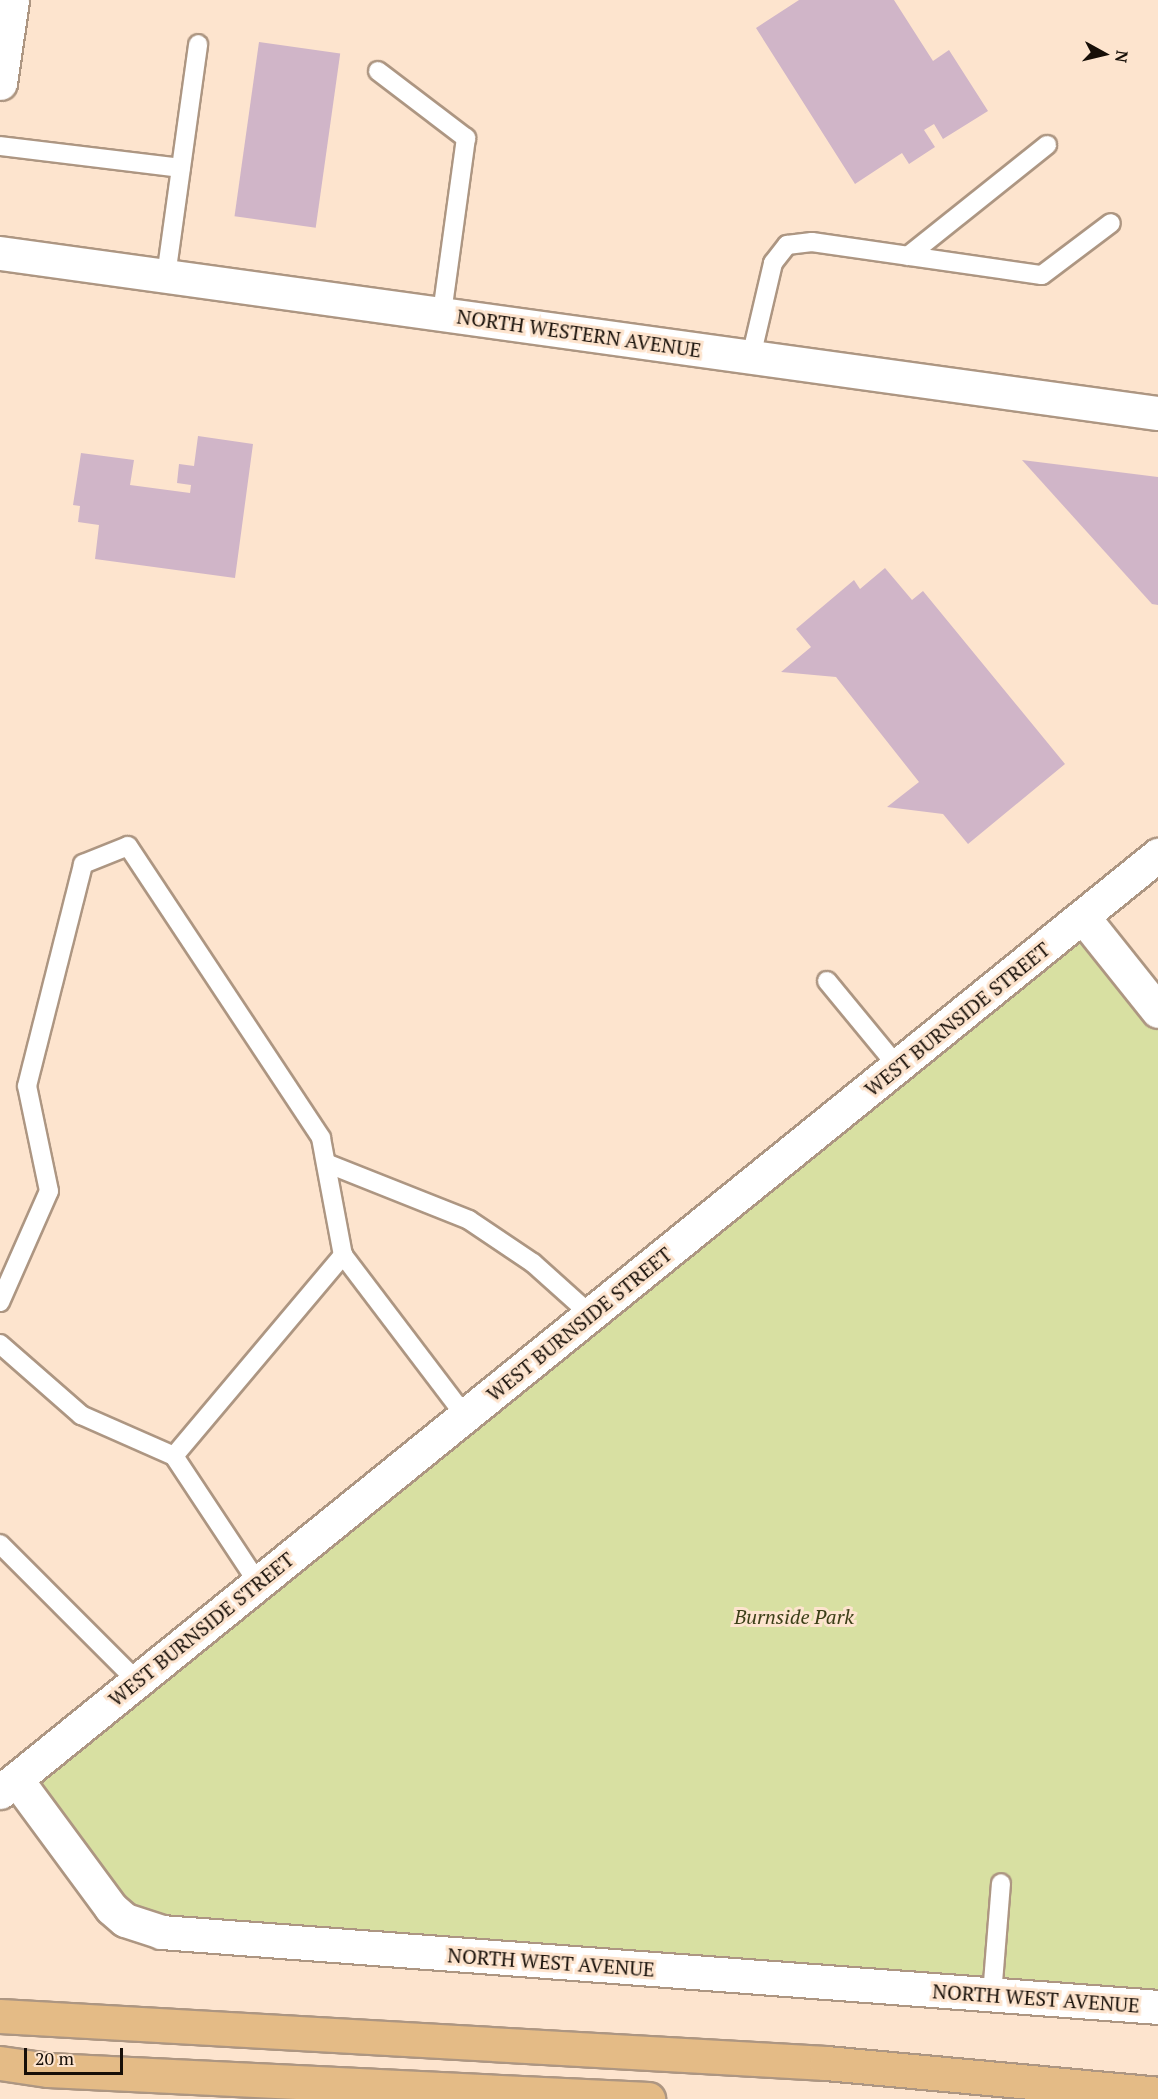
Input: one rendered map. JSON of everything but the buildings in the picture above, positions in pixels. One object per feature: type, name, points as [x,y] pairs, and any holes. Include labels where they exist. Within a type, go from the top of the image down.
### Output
[{"type":"main road","points":[[0,2016],[826,2063],[1158,2094]]},
{"type":"main road","points":[[0,2063],[48,2070],[648,2099]]},
{"type":"street","points":[[0,83],[12,0]]},
{"type":"street","name":"NORTH WESTERN AVENUE","points":[[0,254],[1158,413]]},
{"type":"street","name":"WEST BURNSIDE STREET","points":[[8,1786],[1158,855]]},
{"type":"street","points":[[1083,917],[1154,997]]},
{"type":"street","name":"NORTH WEST AVENUE","points":[[8,1786],[111,1908],[125,1920],[161,1932],[1158,2007]]},
{"type":"lane","points":[[166,276],[198,44]]},
{"type":"lane","points":[[378,70],[466,138],[442,314]]},
{"type":"lane","points":[[908,256],[1047,145]]},
{"type":"lane","points":[[0,146],[181,168]]},
{"type":"lane","points":[[751,357],[773,263],[787,245],[812,242],[1042,275],[1111,223]]},
{"type":"lane","points":[[0,1302],[49,1191],[27,1086],[83,864],[128,846],[321,1138],[343,1255],[465,1416]]},
{"type":"lane","points":[[827,981],[898,1067]]},
{"type":"lane","points":[[326,1163],[469,1220],[533,1263],[591,1315]]},
{"type":"lane","points":[[174,1456],[343,1255]]},
{"type":"lane","points":[[0,1344],[81,1415],[174,1456],[258,1583]]},
{"type":"lane","points":[[0,1544],[137,1681]]},
{"type":"lane","points":[[992,1995],[1001,1883]]},
{"type":"green space","name":"Burnside Park","points":[[1083,917],[1158,1011],[1158,2007],[125,1920],[16,1779]]}]
